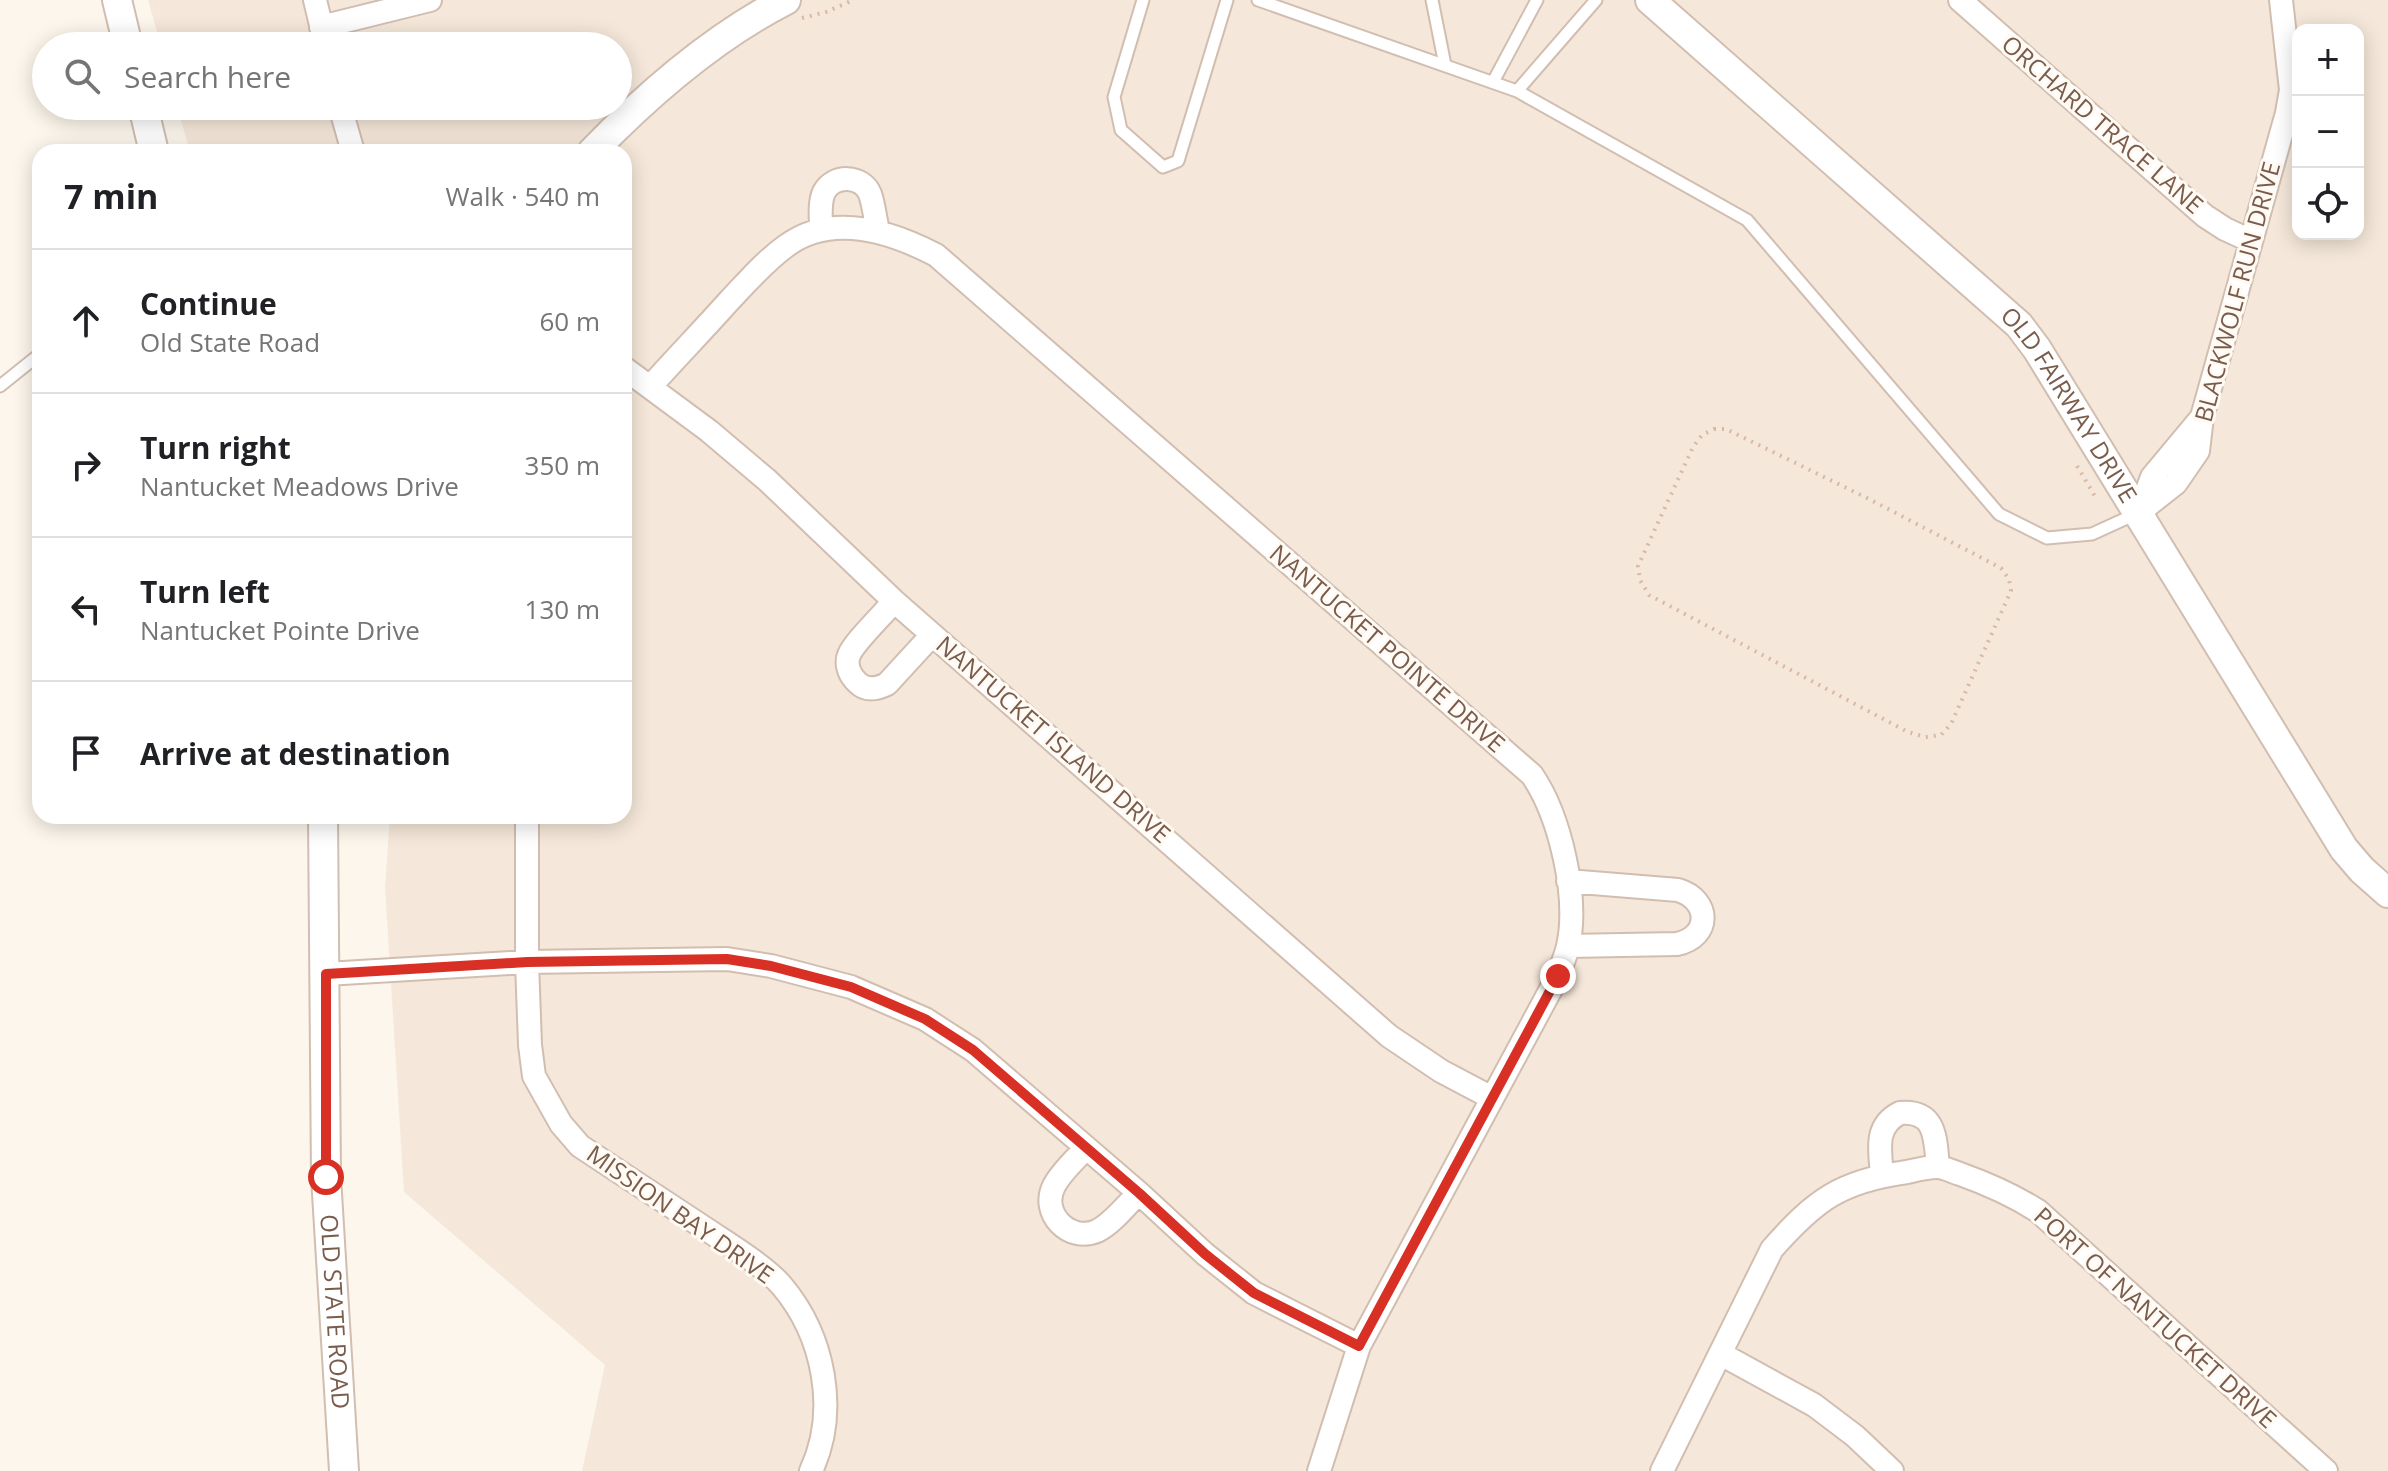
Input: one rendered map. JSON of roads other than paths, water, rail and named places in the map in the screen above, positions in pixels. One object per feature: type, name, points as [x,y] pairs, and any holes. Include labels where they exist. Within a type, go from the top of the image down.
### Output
[{"type":"street","points":[[117,0],[125,32]]},
{"type":"street","points":[[315,0],[323,32]]},
{"type":"street","points":[[336,32],[430,0]]},
{"type":"street","name":"OLD FAIRWAY DRIVE","points":[[1650,0],[2019,325],[2037,349],[2344,849],[2388,893]]},
{"type":"street","name":"ORCHARD TRACE LANE","points":[[1960,0],[2205,216],[2251,241]]},
{"type":"street","name":"BLACKWOLF RUN DRIVE","points":[[2138,513],[2176,483],[2198,451],[2202,417],[2287,113],[2291,90],[2281,0]]},
{"type":"street","points":[[632,113],[710,48],[766,10],[792,10]]},
{"type":"street","points":[[146,120],[152,144]]},
{"type":"street","points":[[344,120],[351,144]]},
{"type":"street","points":[[600,144],[624,120]]},
{"type":"street","points":[[821,230],[824,192],[837,181],[850,179],[859,182],[870,195],[878,231]]},
{"type":"street","name":"NANTUCKET POINTE DRIVE","points":[[650,387],[759,269],[788,244],[821,230],[849,228],[878,231],[908,241],[936,255],[1532,775],[1544,793],[1560,835],[1568,881],[1571,915],[1568,946],[1558,976],[1359,1346],[1319,1471]]},
{"type":"street","name":"NANTUCKET ISLAND DRIVE","points":[[632,374],[709,431],[767,480],[932,635],[1389,1036],[1441,1071],[1492,1098]]},
{"type":"street","points":[[894,601],[849,654],[849,672],[855,682],[871,689],[887,684],[932,635]]},
{"type":"street","name":"OLD STATE ROAD","points":[[323,824],[326,1177],[344,1471]]},
{"type":"street","name":"MISSION BAY DRIVE","points":[[526,824],[527,962],[534,1076],[547,1103],[580,1146],[734,1248],[780,1284],[803,1314],[816,1345],[824,1380],[825,1424],[811,1471]]},
{"type":"street","points":[[1568,881],[1678,890],[1689,893],[1696,900],[1703,917],[1700,929],[1686,942],[1677,944],[1568,946]]},
{"type":"street","points":[[326,974],[527,962],[727,959],[771,966],[851,987],[925,1019],[973,1050],[1205,1254],[1254,1293],[1359,1346]]},
{"type":"street","points":[[1882,1175],[1881,1133],[1884,1124],[1900,1113],[1918,1114],[1932,1127],[1938,1167]]},
{"type":"street","points":[[1086,1148],[1052,1188],[1052,1211],[1060,1225],[1081,1234],[1093,1233],[1109,1223],[1139,1193]]},
{"type":"street","name":"PORT OF NANTUCKET DRIVE","points":[[1662,1471],[1772,1249],[1792,1226],[1814,1205],[1844,1188],[1882,1175],[1938,1167],[1984,1182],[2038,1211],[2326,1471]]},
{"type":"street","points":[[1721,1354],[1814,1405],[1855,1436],[1892,1471]]},
{"type":"lane","points":[[1143,0],[1114,97],[1121,130],[1163,167],[1178,161],[1227,0]]},
{"type":"lane","points":[[1258,0],[1517,91],[1747,220],[1999,514],[2047,538],[2092,534],[2138,513]]},
{"type":"lane","points":[[1432,0],[1445,65]]},
{"type":"lane","points":[[1493,82],[1537,0]]},
{"type":"lane","points":[[1517,91],[1596,0]]},
{"type":"lane","points":[[1,383],[32,360]]}]
